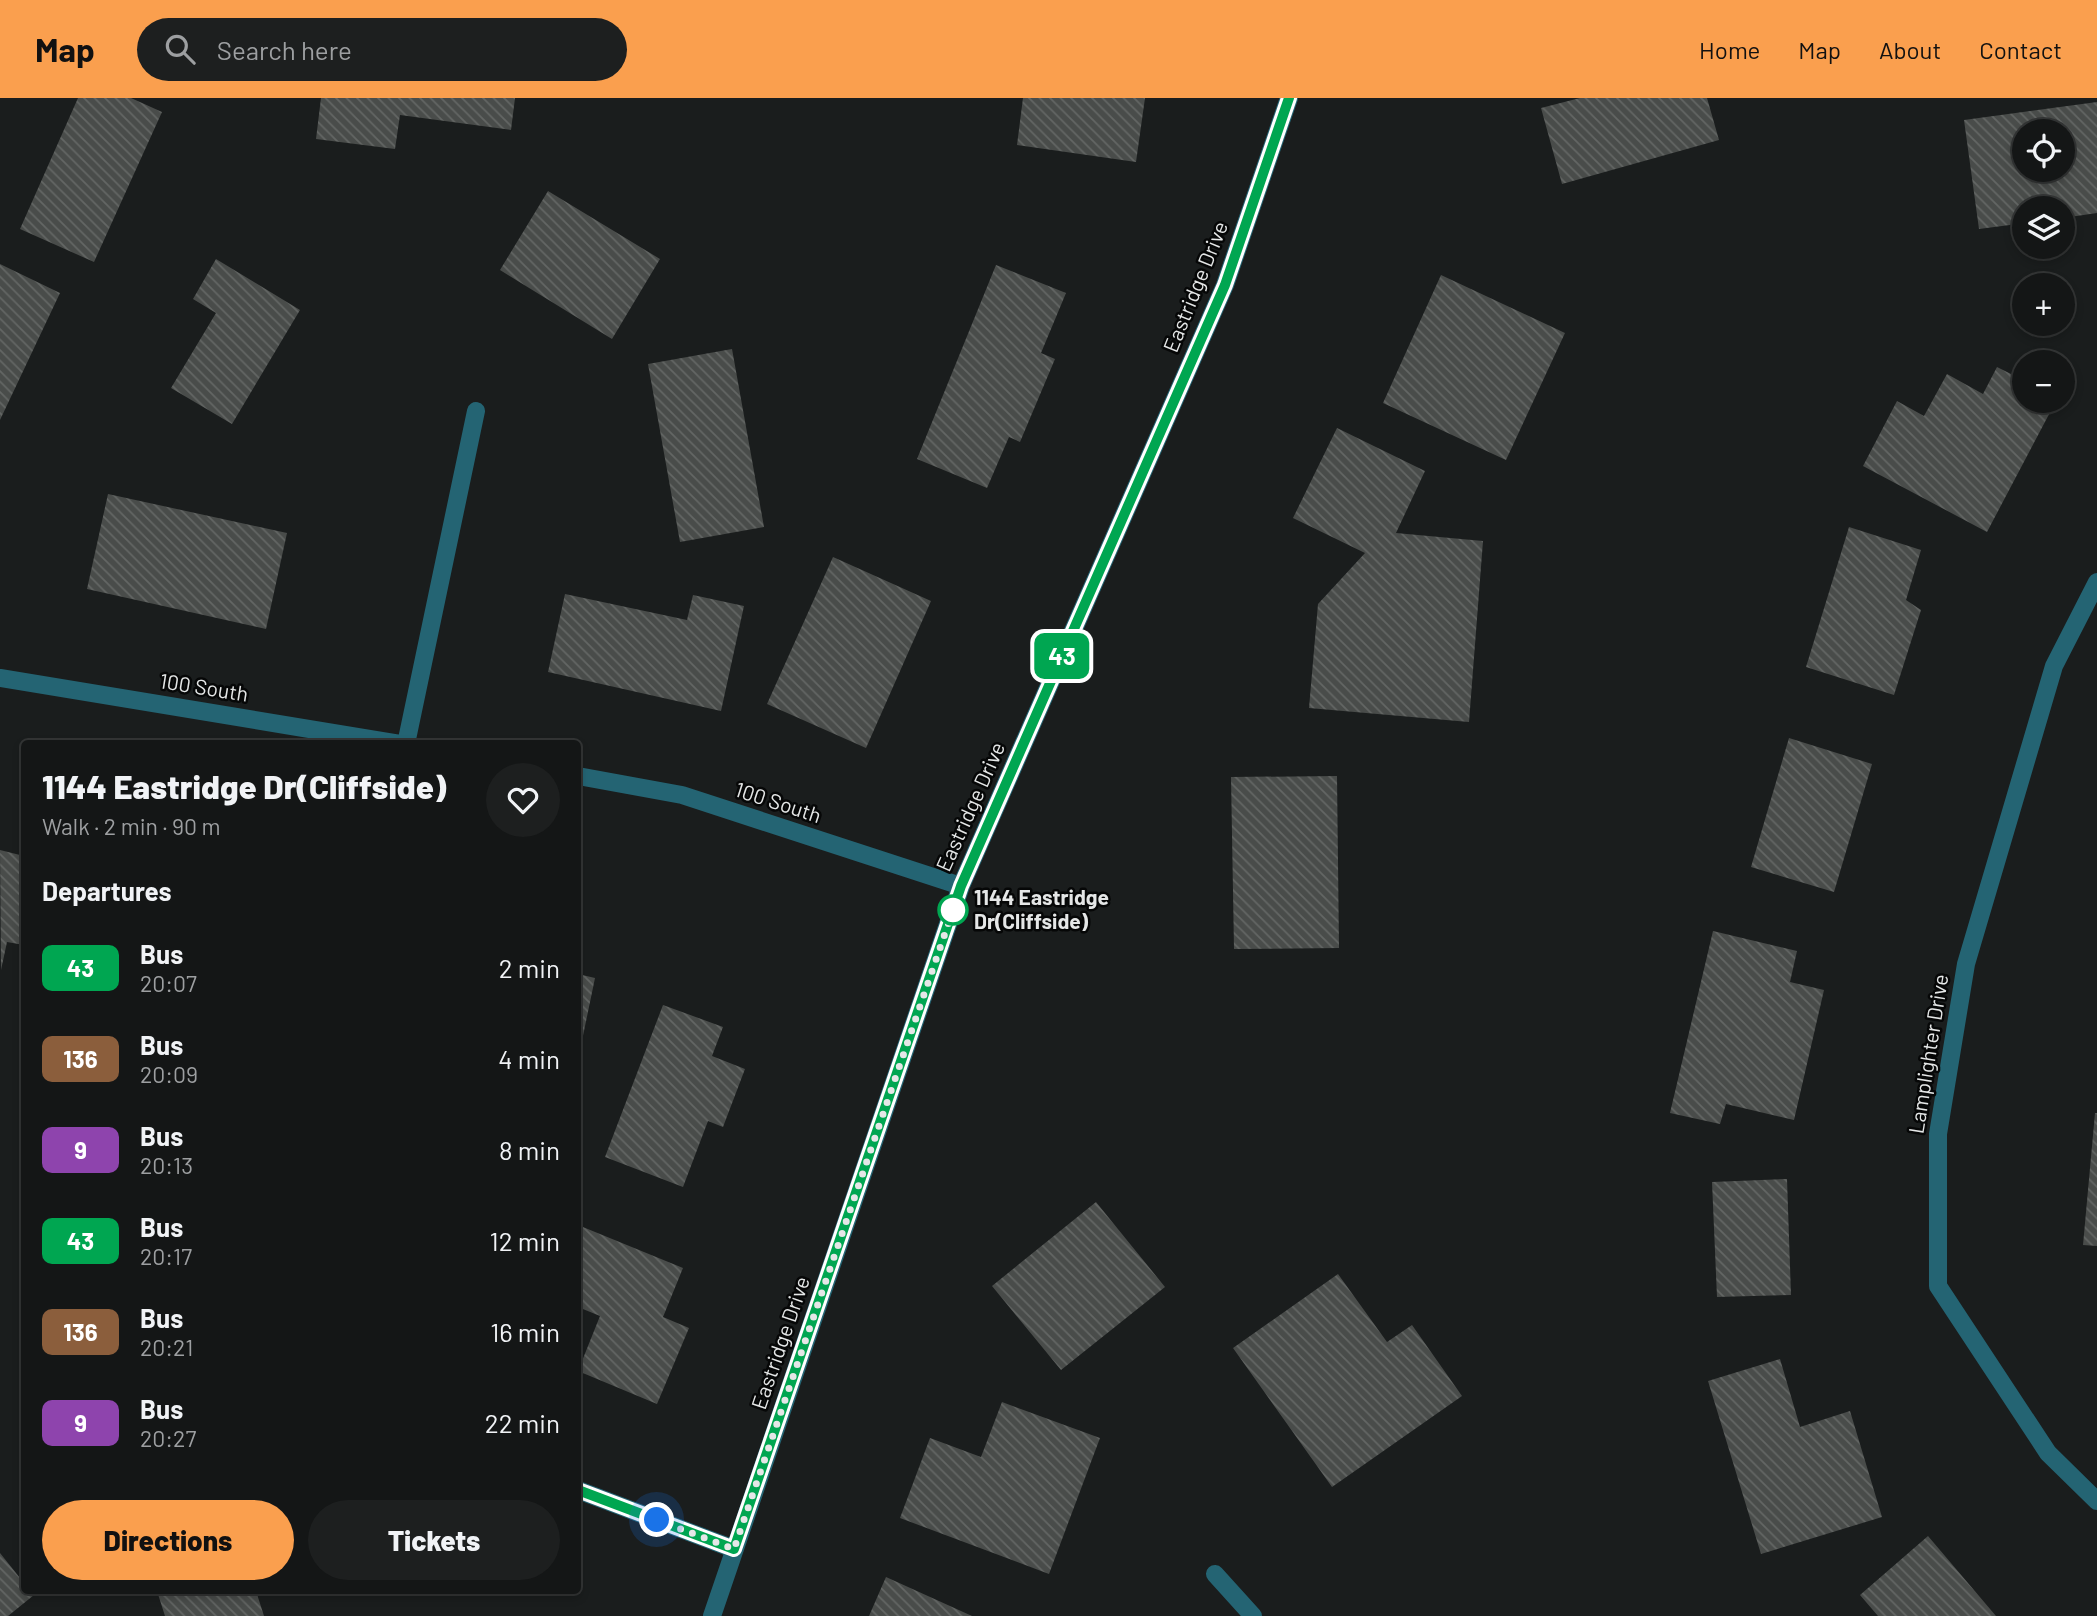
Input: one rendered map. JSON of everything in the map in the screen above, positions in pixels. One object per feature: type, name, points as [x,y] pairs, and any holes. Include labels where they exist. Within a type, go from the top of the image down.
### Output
[{"type":"street","name":"Eastridge Drive","points":[[712,1616],[961,886],[1225,285],[1289,98]]},
{"type":"street","points":[[407,740],[476,411]]},
{"type":"street","name":"Lamplighter Drive","points":[[2097,582],[2054,666],[1966,964],[1938,1134],[1937,1286],[2048,1453],[2097,1501]]},
{"type":"street","name":"100 South","points":[[0,678],[376,740]]},
{"type":"street","name":"100 South","points":[[581,777],[682,796],[961,886]]},
{"type":"street","points":[[581,1491],[734,1549]]},
{"type":"street","points":[[1215,1574],[1253,1616]]},
{"type":"building","points":[[78,98],[131,98],[162,112],[94,262],[20,229]]},
{"type":"building","points":[[321,98],[515,98],[511,130],[400,115],[395,149],[316,139]]},
{"type":"building","points":[[1023,98],[1145,98],[1136,162],[1017,145]]},
{"type":"building","points":[[1580,98],[1707,98],[1719,140],[1562,184],[1541,108]]},
{"type":"building","points":[[2097,102],[2097,213],[2075,216],[2075,196],[2012,196],[2012,225],[1979,229],[1964,120]]},
{"type":"building","points":[[548,191],[660,259],[612,339],[500,270]]},
{"type":"building","points":[[216,259],[300,310],[232,424],[171,388],[216,313],[193,299]]},
{"type":"building","points":[[0,264],[60,293],[0,420]]},
{"type":"building","points":[[996,265],[1066,293],[1041,353],[1055,359],[1020,442],[1009,437],[987,488],[917,459]]},
{"type":"building","points":[[1441,275],[1565,333],[1506,460],[1383,403]]},
{"type":"building","points":[[732,349],[764,527],[680,542],[648,364]]},
{"type":"building","points":[[1997,367],[2012,374],[2012,413],[2050,413],[1987,532],[1863,466],[1897,401],[1924,416],[1947,374],[1983,394]]},
{"type":"building","points":[[1337,428],[1425,471],[1396,533],[1483,541],[1469,722],[1309,708],[1318,604],[1365,553],[1293,518]]},
{"type":"building","points":[[108,494],[287,533],[266,629],[87,589]]},
{"type":"building","points":[[1849,527],[1921,550],[1906,600],[1921,610],[1894,695],[1806,667]]},
{"type":"building","points":[[833,557],[931,601],[866,748],[767,704]]},
{"type":"building","points":[[565,594],[687,620],[693,595],[744,606],[721,711],[548,672]]},
{"type":"building","points":[[1789,738],[1872,764],[1834,892],[1751,867]]},
{"type":"building","points":[[1337,776],[1339,948],[1234,949],[1231,777]]},
{"type":"building","points":[[0,850],[21,855],[21,944],[7,942],[1,970]]},
{"type":"building","points":[[1713,931],[1797,951],[1790,982],[1824,990],[1794,1120],[1726,1104],[1720,1124],[1670,1113]]},
{"type":"building","points":[[581,975],[595,978],[581,1045]]},
{"type":"building","points":[[663,1005],[723,1027],[712,1056],[745,1069],[723,1127],[708,1121],[683,1187],[605,1157]]},
{"type":"building","points":[[2097,1113],[2097,1246],[2083,1245]]},
{"type":"building","points":[[1787,1179],[1791,1295],[1717,1297],[1712,1182]]},
{"type":"building","points":[[1096,1202],[1165,1287],[1061,1370],[992,1286]]},
{"type":"building","points":[[581,1226],[683,1268],[663,1317],[689,1328],[657,1404],[581,1372],[581,1364],[600,1316],[581,1308]]},
{"type":"building","points":[[1338,1274],[1387,1342],[1412,1325],[1462,1396],[1332,1487],[1233,1348]]},
{"type":"building","points":[[1780,1359],[1800,1427],[1850,1411],[1882,1517],[1761,1554],[1708,1381]]},
{"type":"building","points":[[1002,1402],[1100,1438],[1049,1574],[900,1518],[930,1438],[981,1457]]},
{"type":"building","points":[[1928,1536],[1996,1616],[1878,1616],[1860,1595]]},
{"type":"building","points":[[0,1553],[21,1579],[21,1594],[34,1595],[8,1616],[0,1616]]},
{"type":"building","points":[[886,1577],[972,1616],[869,1616]]},
{"type":"building","points":[[158,1594],[257,1594],[264,1616],[165,1616]]},
{"type":"bus line","name":"43","points":[[581,1491],[734,1549],[961,886],[1225,285],[1289,98]]},
{"type":"place","name":"1144 Eastridge Dr(Cliffside)","points":[[953,910]]},
{"type":"route","points":[[657,1520],[734,1549],[953,910]]}]
